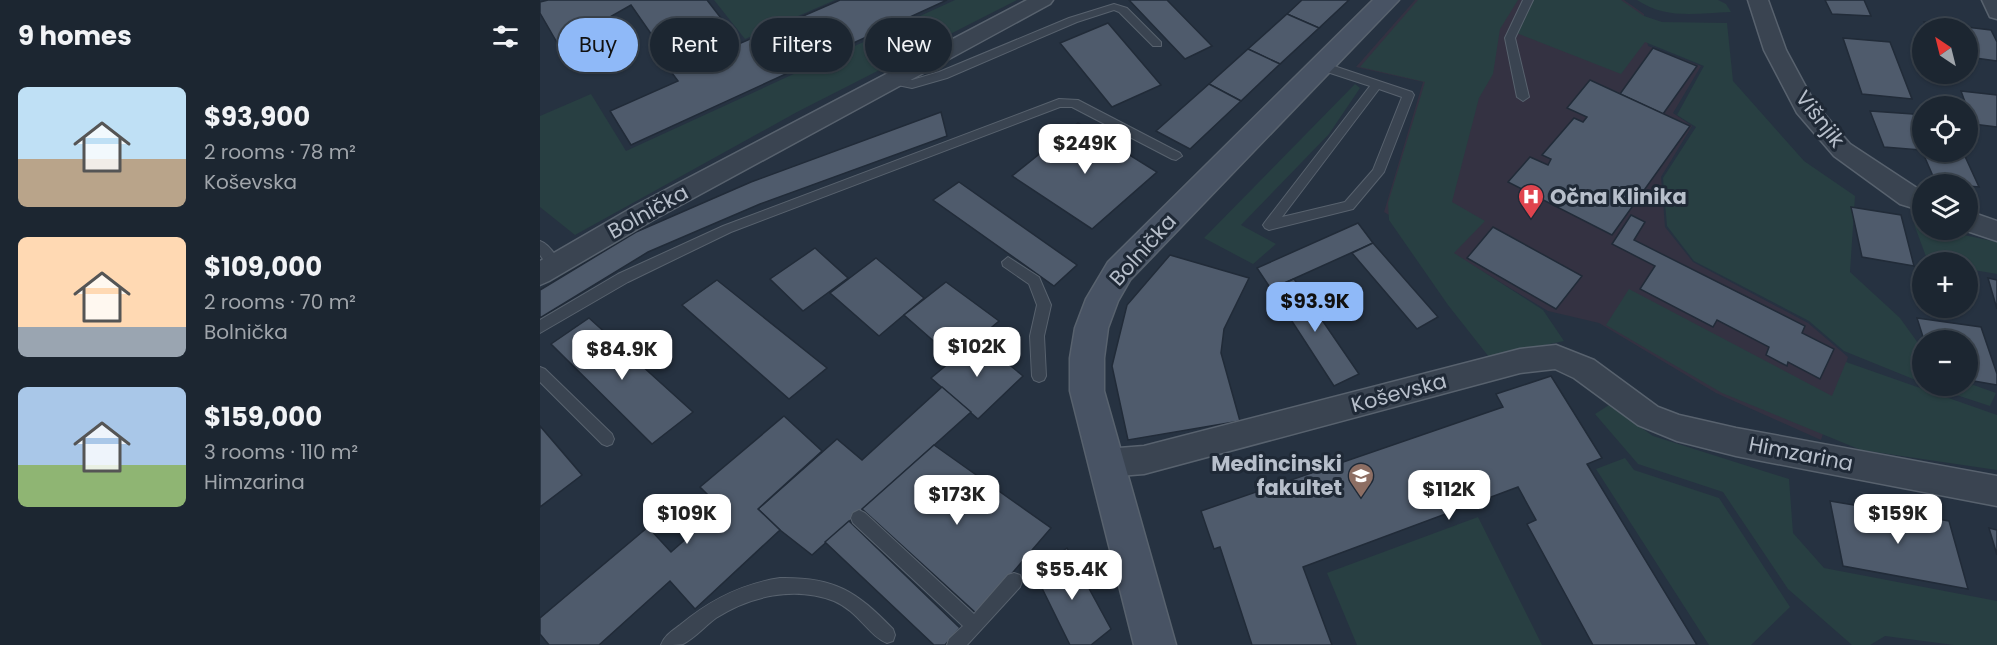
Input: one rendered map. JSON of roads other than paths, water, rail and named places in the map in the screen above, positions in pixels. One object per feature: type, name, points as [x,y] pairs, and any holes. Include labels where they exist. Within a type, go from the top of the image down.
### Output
[{"type":"street","name":"Bolnička","points":[[548,270],[644,213],[1043,0]]},
{"type":"street","name":"Bolnička","points":[[1155,645],[1087,391],[1085,361],[1088,338],[1105,292],[1119,271],[1387,0]]},
{"type":"street","name":"Višnjik","points":[[1758,0],[1775,51],[1805,107],[1842,150],[1912,197]]},
{"type":"street","points":[[1992,0],[1997,12]]},
{"type":"street","points":[[1978,224],[1997,231]]},
{"type":"street","name":"Koševska","points":[[1106,463],[1144,460],[1520,362],[1556,357],[1584,369],[1648,416],[1677,428]]},
{"type":"street","name":"Himzarina","points":[[1677,428],[1736,442],[1997,491]]},
{"type":"lane","points":[[1523,97],[1510,38],[1528,0]]},
{"type":"lane","points":[[892,80],[912,84],[943,75],[1073,20],[1114,7],[1123,10],[1157,44]]},
{"type":"lane","points":[[1322,66],[1408,95],[1378,172],[1349,206],[1269,225],[1377,86]]},
{"type":"lane","points":[[540,327],[622,278],[728,229],[1059,103],[1074,103],[1176,156]]},
{"type":"lane","points":[[540,246],[548,270]]},
{"type":"lane","points":[[1008,262],[1034,281],[1044,304],[1037,336],[1039,376]]},
{"type":"lane","points":[[540,373],[607,439]]},
{"type":"lane","points":[[860,518],[975,626]]},
{"type":"lane","points":[[955,645],[975,626],[1014,581]]},
{"type":"lane","points":[[669,645],[711,611],[752,591],[789,585],[822,588],[855,603],[887,635]]},
{"type":"place","name":"Očna Klinika","points":[[1531,220]]},
{"type":"place","name":"Medincinski fakultet","points":[[1361,499]]}]
